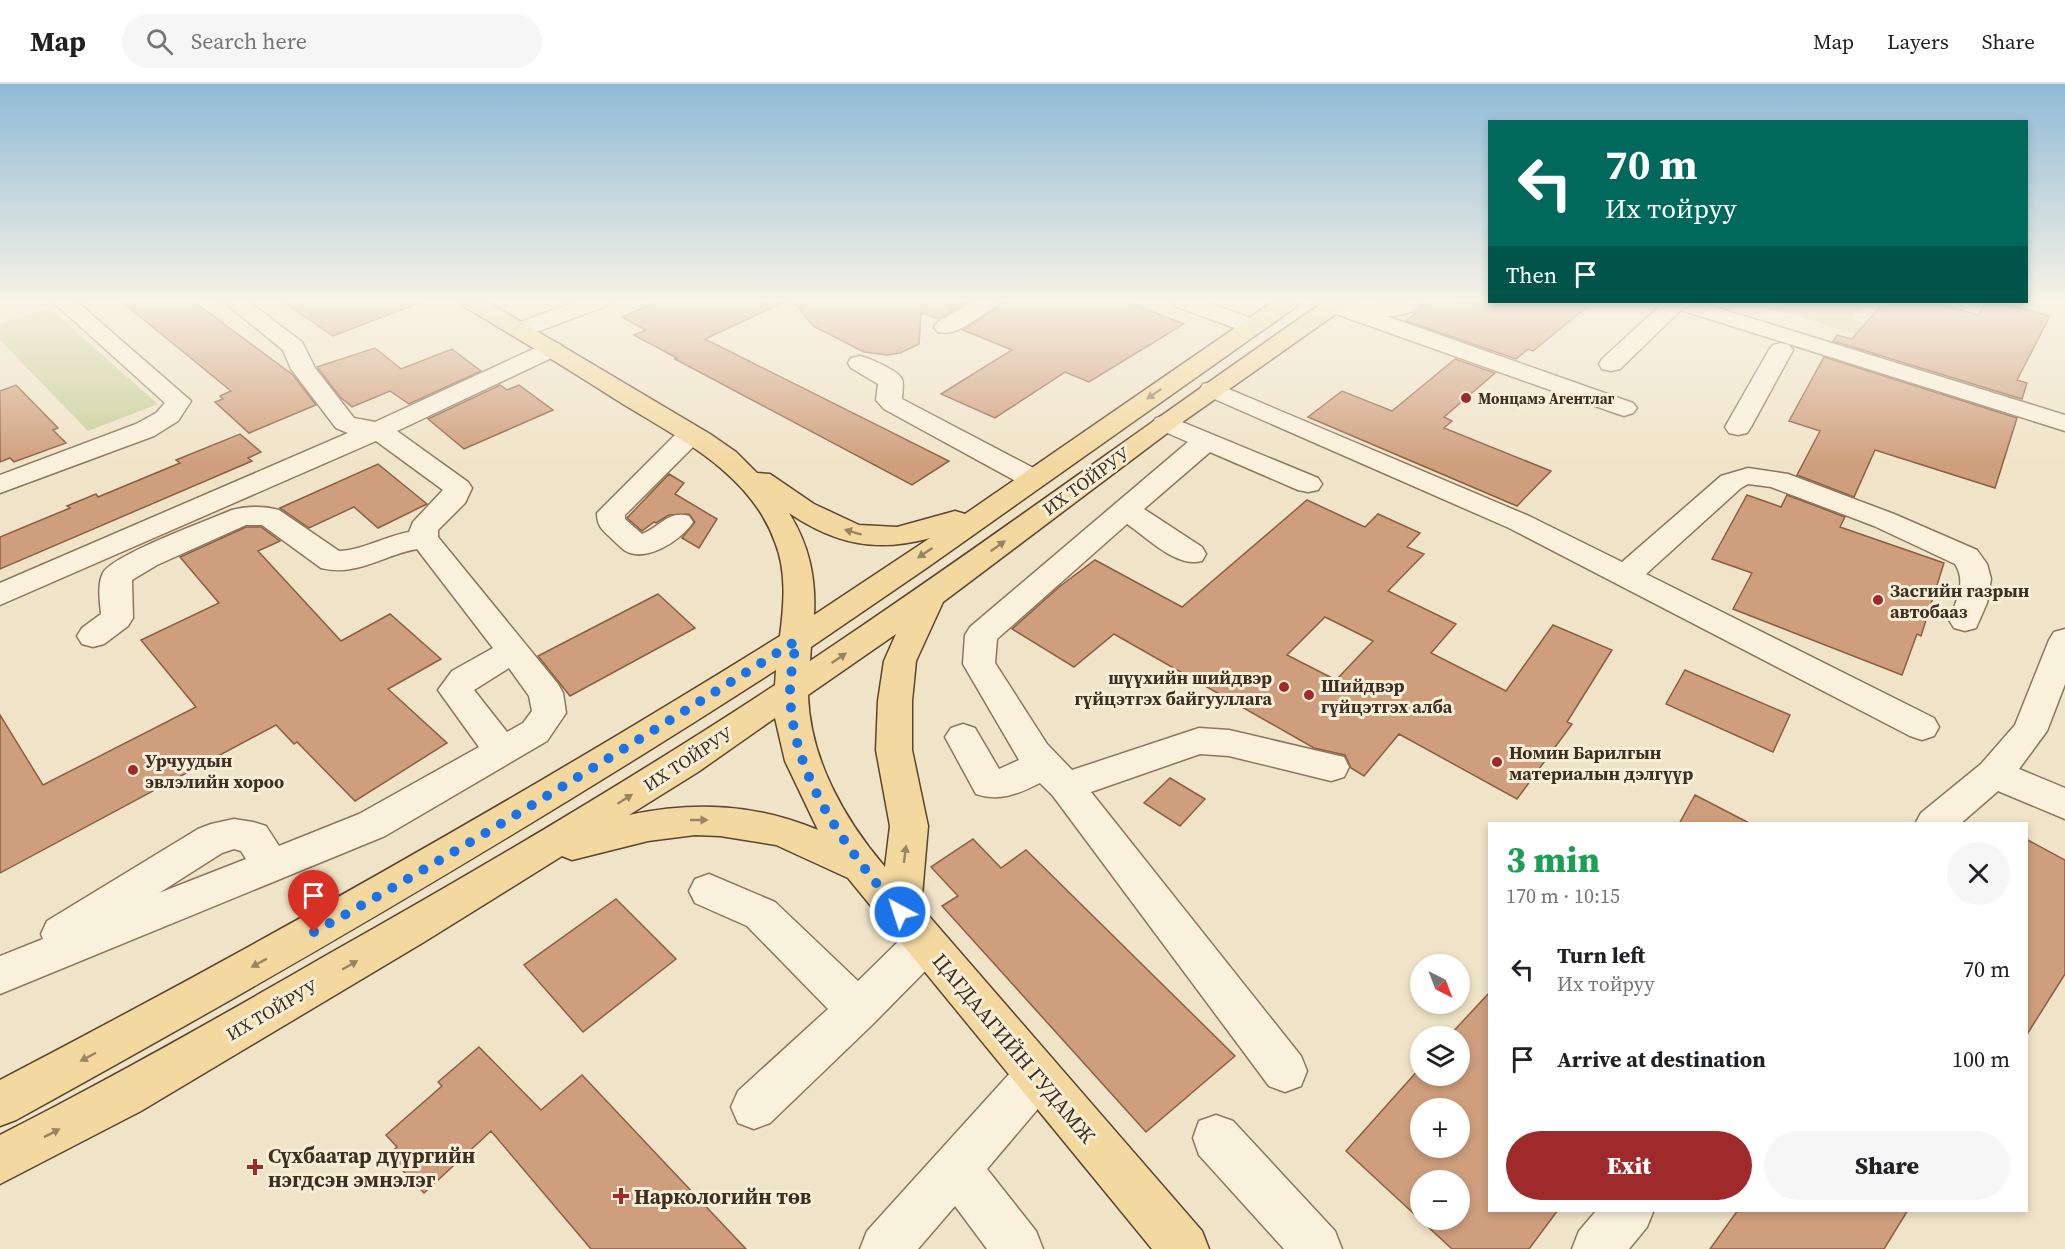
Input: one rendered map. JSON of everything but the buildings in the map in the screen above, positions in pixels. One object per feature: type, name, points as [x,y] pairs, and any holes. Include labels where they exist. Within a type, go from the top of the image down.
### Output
[{"type":"main road","points":[[562,355],[726,457],[792,502],[836,527],[864,536],[887,538],[920,532],[991,508]]},
{"type":"main road","name":"ИХ ТОЙРУУ","points":[[0,1104],[393,889],[612,757],[796,641],[1209,355]]},
{"type":"main road","name":"ИХ ТОЙРУУ","points":[[0,1160],[125,1095],[540,852],[685,762],[930,596],[1212,388],[1261,355]]},
{"type":"main road","name":"ЦАГДААГИЙН ГУДАМЖ","points":[[726,457],[780,521],[794,553],[799,614],[790,691],[795,734],[804,770],[820,800],[862,867],[1184,1249]]},
{"type":"main road","points":[[912,927],[909,826],[894,750],[894,701],[900,661],[930,596]]},
{"type":"main road","points":[[540,852],[677,819],[725,820],[775,829],[862,867]]},
{"type":"street","points":[[0,485],[145,430],[165,419],[176,409],[178,401],[126,355]]},
{"type":"street","points":[[0,973],[211,840],[234,834],[254,837],[271,866],[372,825],[535,732],[549,713],[546,693],[424,538],[423,528],[455,497],[458,488],[378,430],[350,426],[345,423],[303,369],[297,355]]},
{"type":"street","points":[[0,595],[378,430],[538,355]]},
{"type":"street","points":[[1483,355],[1624,408]]},
{"type":"street","points":[[1611,364],[1620,355]]},
{"type":"street","points":[[1738,427],[1777,355]]},
{"type":"street","points":[[1821,355],[2027,425],[2046,426],[2058,421]]},
{"type":"street","points":[[860,363],[891,381],[889,400],[893,404],[1032,479]]},
{"type":"street","points":[[1212,388],[1519,522],[1922,727]]},
{"type":"street","points":[[1165,423],[1308,484]]},
{"type":"street","points":[[679,522],[668,534],[646,544],[635,544],[611,522],[611,513],[690,435]]},
{"type":"street","points":[[1206,441],[981,635],[979,664],[1035,754],[1055,775],[1285,1071]]},
{"type":"street","points":[[1626,575],[1731,482],[1738,477],[1763,477],[1778,480],[1884,520],[1966,557],[1974,565],[1977,574],[1976,586],[1965,620]]},
{"type":"street","points":[[1126,510],[1191,554]]},
{"type":"street","points":[[93,636],[117,618],[115,588],[117,575],[146,558],[242,516],[269,516],[332,561],[353,561],[394,544],[424,538]]},
{"type":"street","points":[[1936,822],[1994,774],[2030,731],[2065,640]]},
{"type":"street","points":[[502,751],[455,690],[464,679],[513,651]]},
{"type":"street","points":[[963,737],[988,784],[1055,775],[1199,741],[1229,743],[1330,767]]},
{"type":"street","points":[[1994,774],[2065,804]]},
{"type":"street","points":[[709,891],[761,914],[858,1010]]},
{"type":"street","points":[[754,1107],[858,1010],[912,927]]},
{"type":"street","points":[[885,1249],[1037,1076]]},
{"type":"street","points":[[1216,1138],[1317,1249]]},
{"type":"street","points":[[956,1168],[1018,1249]]},
{"type":"street","points":[[1598,1249],[1628,1212]]},
{"type":"green space","points":[[15,355],[103,355],[158,404],[88,431]]},
{"type":"place","name":"Монцамэ Агентлаг","points":[[1466,398]]},
{"type":"place","name":"Засгийн газрын автобааз","points":[[1878,600]]},
{"type":"place","name":"шүүхийн шийдвэр гүйцэтгэх байгууллага","points":[[1284,687]]},
{"type":"place","name":"Шийдвэр гүйцэтгэх алба","points":[[1309,695]]},
{"type":"place","name":"Номин Барилгын материалын дэлгүүр","points":[[1497,762]]},
{"type":"place","name":"Урчуудын эвлэлийн хороо","points":[[133,770]]},
{"type":"place","name":"Сүхбаатар дүүргийн нэгдсэн эмнэлэг","points":[[255,1167]]},
{"type":"place","name":"Наркологийн төв","points":[[621,1196]]},
{"type":"route","points":[[314,932],[393,889],[612,757],[796,641],[790,691],[795,734],[804,770],[862,867],[900,912]]}]
